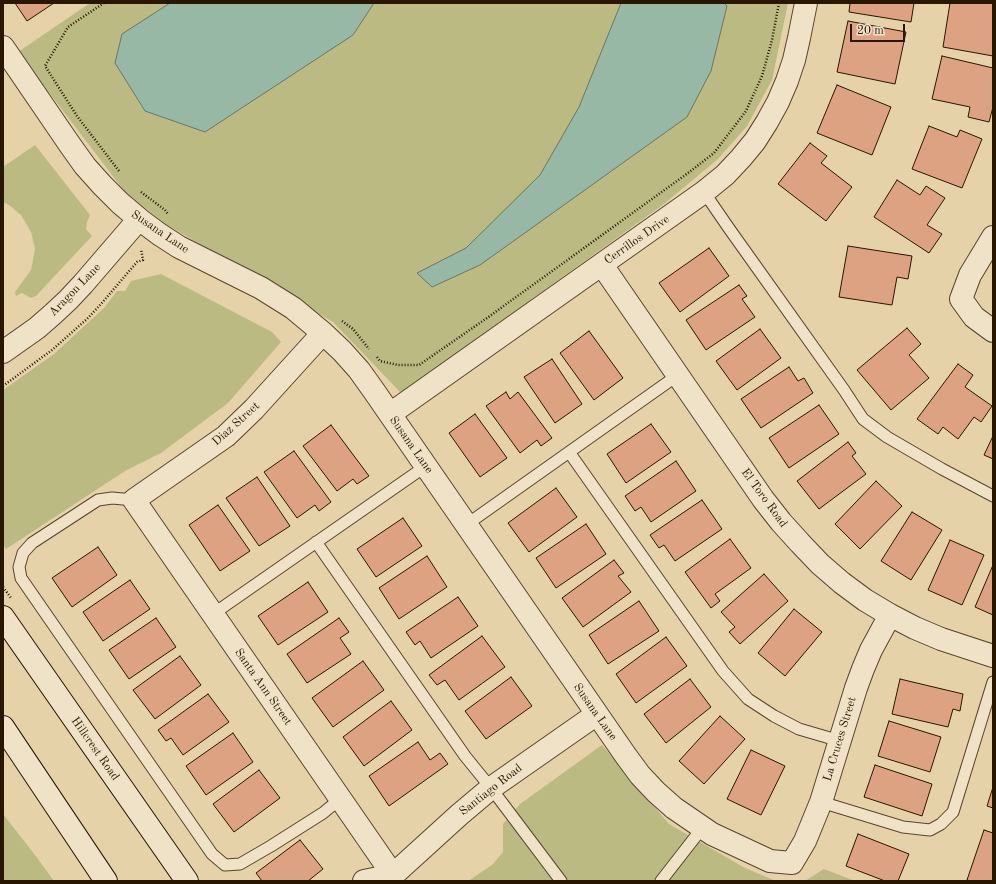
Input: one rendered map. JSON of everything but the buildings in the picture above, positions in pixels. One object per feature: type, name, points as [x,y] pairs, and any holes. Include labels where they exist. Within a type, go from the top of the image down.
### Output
[{"type":"street","name":"Cerrillos Drive","points":[[390,414],[602,265],[704,192],[725,175],[754,141],[778,102],[794,60],[806,3]]},
{"type":"street","name":"Susana Lane","points":[[3,47],[85,166],[120,203],[159,234],[179,247],[244,279],[293,308],[324,333],[359,370],[640,775],[674,808],[712,834],[770,861],[792,863]]},
{"type":"street","name":"Aragon Lane","points":[[3,352],[37,328],[63,304],[83,284],[139,219]]},
{"type":"street","points":[[993,237],[970,275],[961,299],[974,317],[993,331]]},
{"type":"street","name":"El Toro Road","points":[[602,265],[763,499],[800,544],[842,583],[890,615],[941,639],[993,656]]},
{"type":"street","name":"Diaz Street","points":[[134,500],[211,447],[236,427],[324,333]]},
{"type":"street","name":"Santa Ann Street","points":[[134,500],[340,799],[384,860],[392,878]]},
{"type":"street","name":"La Cruces Street","points":[[792,863],[805,841],[821,802],[862,669],[890,615]]},
{"type":"street","name":"Hillcrest Road","points":[[3,617],[187,881]]},
{"type":"street","name":"Santiago Road","points":[[392,878],[490,788],[597,714]]},
{"type":"street","points":[[3,727],[106,881]]},
{"type":"street","points":[[364,881],[392,878]]},
{"type":"lane","points":[[704,192],[863,419],[887,437],[942,469],[993,496]]},
{"type":"lane","points":[[466,525],[678,375]]},
{"type":"lane","points":[[569,452],[723,671],[748,699],[774,716],[799,729],[840,741]]},
{"type":"lane","points":[[213,614],[426,466]]},
{"type":"lane","points":[[134,500],[112,498],[98,500],[32,543],[23,552],[19,567],[21,578],[212,854],[225,865],[240,864],[323,813],[340,799]]},
{"type":"lane","points":[[316,542],[465,756],[561,881]]},
{"type":"lane","points":[[821,802],[903,827],[930,830],[941,824],[953,812],[993,682]]},
{"type":"lane","points":[[661,881],[703,827]]},
{"type":"path","points":[[104,3],[68,27],[45,66],[77,116],[122,175]]},
{"type":"path","points":[[375,355],[380,361],[398,365],[419,365],[487,318],[714,153],[746,111],[762,76],[772,40],[779,3]]},
{"type":"path","points":[[138,190],[165,210],[170,216]]},
{"type":"path","points":[[340,319],[353,329],[371,350]]},
{"type":"shaded area","points":[[90,3],[788,3],[772,80],[747,126],[718,159],[664,204],[401,393],[333,322],[167,225],[125,192],[18,52]]},
{"type":"shaded area","points":[[170,3],[374,3],[353,35],[205,132],[145,111],[115,63],[122,34]]},
{"type":"shaded area","points":[[621,3],[724,3],[727,6],[711,71],[687,117],[480,265],[432,287],[417,273],[466,248],[540,175],[579,107]]},
{"type":"shaded area","points":[[35,145],[90,215],[86,229],[92,236],[36,296],[31,298],[22,293],[16,296],[15,292],[31,270],[35,249],[31,232],[21,215],[3,202],[3,167]]},
{"type":"shaded area","points":[[161,274],[272,332],[281,342],[228,403],[161,453],[125,471],[6,549],[3,545],[3,390],[54,354],[105,307],[117,291],[125,291],[131,281]]},
{"type":"shaded area","points":[[602,745],[669,824],[745,868],[776,881],[468,881],[492,865],[503,852],[503,824],[520,804]]},
{"type":"shaded area","points":[[3,814],[35,855],[54,881],[3,881]]},
{"type":"shaded area","points":[[824,869],[855,881],[805,881]]}]
